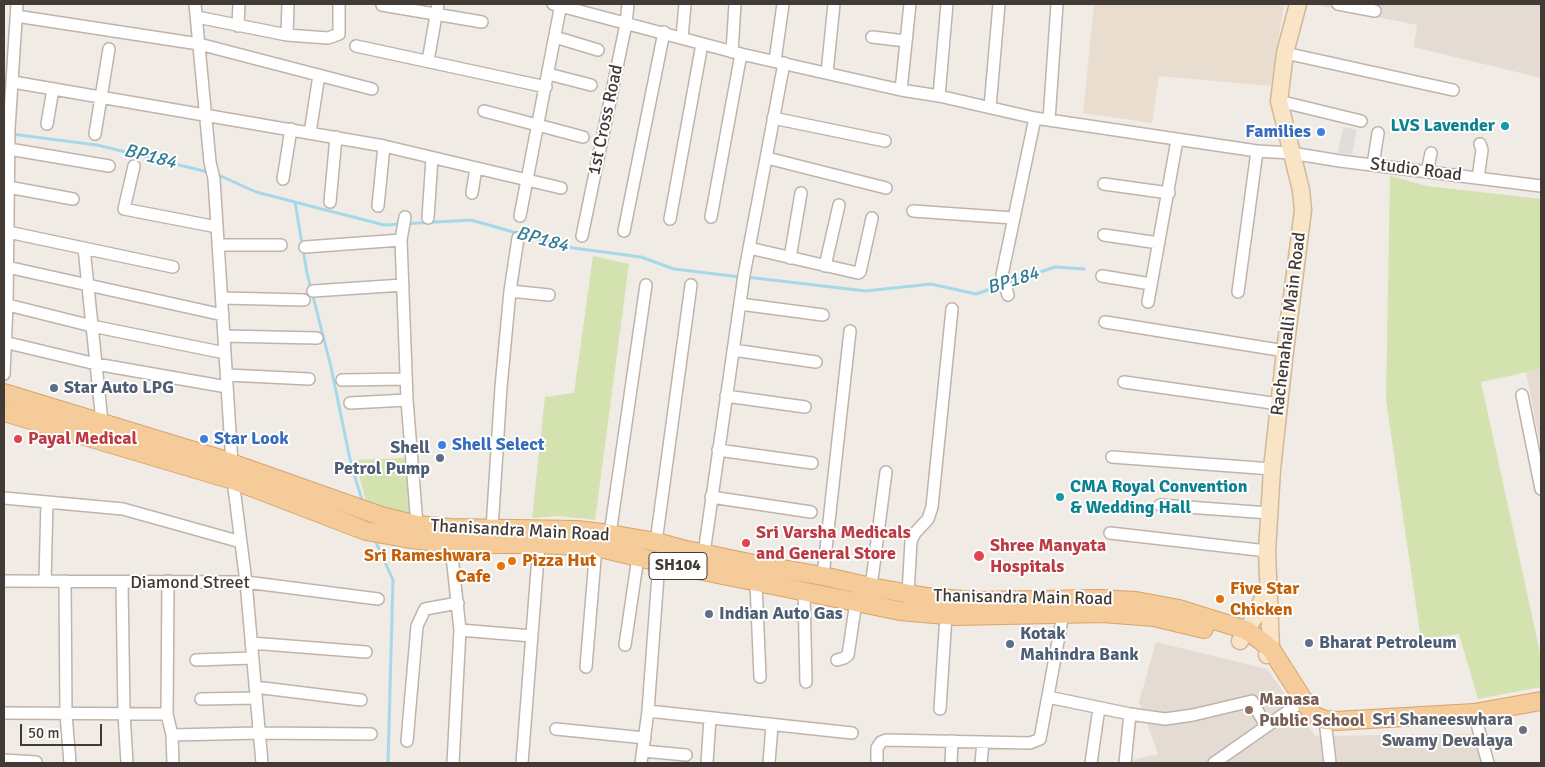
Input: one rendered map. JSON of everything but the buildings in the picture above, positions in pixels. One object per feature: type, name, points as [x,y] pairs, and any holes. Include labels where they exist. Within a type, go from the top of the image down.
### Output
[{"type":"main road","name":"Thanisandra Main Road","points":[[4,393],[102,422],[232,472],[366,530],[405,538],[450,536],[492,529],[577,530],[656,542],[908,594],[1064,607],[1102,613],[1154,617],[1243,635],[1268,652],[1300,703],[1309,722],[1325,725]]},
{"type":"main road","name":"Thanisandra Main Road","points":[[4,412],[232,472],[450,536],[596,547],[659,562],[900,611],[946,615],[1064,607]]},
{"type":"main road","points":[[1475,719],[1541,701]]},
{"type":"main road","points":[[1325,725],[1336,732],[1541,713]]},
{"type":"street","points":[[4,374],[8,232],[6,215],[17,4]]},
{"type":"street","points":[[196,4],[205,114],[210,162],[214,179],[232,472],[246,582],[262,763]]},
{"type":"street","points":[[238,26],[239,4]]},
{"type":"street","points":[[287,35],[288,4]]},
{"type":"street","points":[[197,17],[287,35],[328,38],[339,34],[339,4]]},
{"type":"street","points":[[520,216],[555,37],[558,4]]},
{"type":"street","name":"Studio Road","points":[[558,4],[736,53],[1035,118],[1257,151],[1291,153],[1541,186]]},
{"type":"street","name":"1st Cross Road","points":[[582,236],[626,24],[628,4]]},
{"type":"street","points":[[682,38],[685,4]]},
{"type":"street","points":[[711,217],[736,53],[735,4]]},
{"type":"street","points":[[704,553],[744,275],[773,118],[779,62],[782,4]]},
{"type":"street","points":[[827,73],[834,4]]},
{"type":"street","points":[[902,90],[910,4]]},
{"type":"street","points":[[939,96],[947,4]]},
{"type":"street","points":[[990,107],[999,4]]},
{"type":"street","points":[[1049,120],[1057,4]]},
{"type":"street","name":"Rachenahalli Main Road","points":[[1268,652],[1267,551],[1272,469],[1303,210],[1301,190],[1279,101],[1285,52],[1298,4]]},
{"type":"street","points":[[1338,4],[1375,11]]},
{"type":"street","points":[[382,5],[437,9],[482,22]]},
{"type":"street","points":[[428,61],[437,9]]},
{"type":"street","points":[[16,16],[199,44],[372,89]]},
{"type":"street","points":[[624,231],[664,32]]},
{"type":"street","points":[[555,37],[598,50]]},
{"type":"street","points":[[872,37],[906,41]]},
{"type":"street","points":[[670,219],[702,44]]},
{"type":"street","points":[[356,46],[546,87]]},
{"type":"street","points":[[96,134],[100,97],[109,49]]},
{"type":"street","points":[[1285,52],[1453,90]]},
{"type":"street","points":[[548,74],[591,85]]},
{"type":"street","points":[[310,133],[319,75]]},
{"type":"street","points":[[13,82],[384,146],[561,188]]},
{"type":"street","points":[[47,124],[53,89]]},
{"type":"street","points":[[1279,101],[1361,121]]},
{"type":"street","points":[[484,111],[583,137]]},
{"type":"street","points":[[773,118],[885,141]]},
{"type":"street","points":[[1008,295],[1002,274],[1035,118]]},
{"type":"street","points":[[283,179],[291,130]]},
{"type":"street","points":[[1373,165],[1378,133]]},
{"type":"street","points":[[330,202],[336,138]]},
{"type":"street","points":[[9,139],[108,166]]},
{"type":"street","points":[[1148,302],[1177,140]]},
{"type":"street","points":[[1478,178],[1482,150],[1480,144]]},
{"type":"street","points":[[378,206],[384,146]]},
{"type":"street","points":[[1238,292],[1257,151]]},
{"type":"street","points":[[1427,172],[1431,153]]},
{"type":"street","points":[[428,218],[432,158]]},
{"type":"street","points":[[767,158],[886,188]]},
{"type":"street","points":[[134,166],[124,209],[217,227]]},
{"type":"street","points":[[472,193],[476,168]]},
{"type":"street","points":[[1104,184],[1168,193]]},
{"type":"street","points":[[8,187],[73,199]]},
{"type":"street","points":[[790,258],[801,193]]},
{"type":"street","points":[[825,266],[839,205]]},
{"type":"street","points":[[913,211],[1013,218]]},
{"type":"street","points":[[405,217],[401,240],[406,380],[417,525]]},
{"type":"street","points":[[749,248],[859,273],[872,218]]},
{"type":"street","points":[[8,232],[173,267]]},
{"type":"street","points":[[1104,235],[1159,243]]},
{"type":"street","points":[[492,529],[501,387],[510,291],[518,238]]},
{"type":"street","points":[[305,247],[401,240]]},
{"type":"street","points":[[218,245],[281,245]]},
{"type":"street","points":[[84,248],[102,422]]},
{"type":"street","points":[[6,259],[88,285],[223,315]]},
{"type":"street","points":[[1102,276],[1151,284]]},
{"type":"street","points":[[313,291],[403,284]]},
{"type":"street","points":[[610,534],[646,285]]},
{"type":"street","points":[[656,542],[691,285]]},
{"type":"street","points":[[510,291],[549,295]]},
{"type":"street","points":[[222,298],[304,300]]},
{"type":"street","points":[[740,304],[822,316]]},
{"type":"street","points":[[5,305],[92,326],[225,353]]},
{"type":"street","points":[[908,594],[911,541],[915,533],[928,519],[933,500],[952,309]]},
{"type":"street","points":[[1105,322],[1285,351]]},
{"type":"street","points":[[823,576],[850,330]]},
{"type":"street","points":[[224,336],[317,338]]},
{"type":"street","points":[[5,342],[96,364],[227,381],[309,380]]},
{"type":"street","points":[[733,350],[816,362]]},
{"type":"street","points":[[342,380],[406,380]]},
{"type":"street","points":[[1124,382],[1279,404]]},
{"type":"street","points":[[1522,395],[1541,489]]},
{"type":"street","points":[[726,396],[805,406]]},
{"type":"street","points":[[350,403],[407,400]]},
{"type":"street","points":[[718,450],[812,463]]},
{"type":"street","points":[[1112,457],[1272,469]]},
{"type":"street","points":[[871,587],[886,472]]},
{"type":"street","points":[[711,497],[811,512]]},
{"type":"street","points":[[4,498],[123,508],[241,542]]},
{"type":"street","points":[[45,581],[47,502]]},
{"type":"street","points":[[1160,505],[1269,514]]},
{"type":"street","points":[[1110,533],[1267,551]]},
{"type":"street","points":[[450,536],[460,630],[453,763]]},
{"type":"street","points":[[522,763],[539,544]]},
{"type":"street","points":[[586,667],[596,547]]},
{"type":"street","points":[[625,645],[638,557]]},
{"type":"street","points":[[659,562],[648,711],[642,757],[686,755]]},
{"type":"street","points":[[4,581],[122,582]]},
{"type":"street","points":[[65,581],[66,714],[70,763]]},
{"type":"street","points":[[168,581],[167,714],[172,735],[173,763]]},
{"type":"street","name":"Diamond Street","points":[[127,763],[124,714],[122,582],[246,582],[378,599]]},
{"type":"street","points":[[756,582],[760,677]]},
{"type":"street","points":[[1243,635],[1258,613],[1268,585]]},
{"type":"street","points":[[804,592],[806,682]]},
{"type":"street","points":[[837,660],[848,655],[856,602]]},
{"type":"street","points":[[407,741],[417,626],[425,608],[458,603]]},
{"type":"street","points":[[877,763],[878,748],[881,742],[886,740],[1030,743],[1040,739],[1064,607]]},
{"type":"street","points":[[940,709],[946,615]]},
{"type":"street","points":[[460,630],[532,636]]},
{"type":"street","points":[[251,644],[366,652]]},
{"type":"street","points":[[196,660],[253,658]]},
{"type":"street","points":[[201,699],[256,692],[361,700]]},
{"type":"street","points":[[1048,697],[1130,714],[1165,719],[1194,715],[1252,701],[1266,726]]},
{"type":"street","points":[[1214,763],[1300,703]]},
{"type":"street","points":[[1091,763],[1099,708]]},
{"type":"street","points":[[648,711],[852,733]]},
{"type":"street","points":[[4,713],[167,714]]},
{"type":"street","points":[[1125,763],[1130,714]]},
{"type":"street","points":[[707,763],[710,718]]},
{"type":"street","points":[[1475,719],[1488,763]]},
{"type":"street","points":[[769,763],[772,725]]},
{"type":"street","points":[[1325,725],[1330,763]]},
{"type":"street","points":[[556,729],[645,738]]},
{"type":"street","points":[[172,735],[259,733],[371,734]]},
{"type":"street","points":[[951,763],[952,741]]},
{"type":"street","points":[[980,763],[983,742]]},
{"type":"street","points":[[4,760],[36,762]]},
{"type":"shaded area","points":[[1094,4],[1284,4],[1271,86],[1159,76],[1152,123],[1083,113]]},
{"type":"shaded area","points":[[1312,4],[1541,4],[1541,78],[1414,47],[1417,25]]},
{"type":"shaded area","points":[[1343,127],[1357,130],[1352,154],[1338,153]]},
{"type":"shaded area","points":[[1541,369],[1541,450],[1526,372]]},
{"type":"shaded area","points":[[1156,642],[1267,669],[1315,736],[1472,734],[1483,763],[1119,763],[1158,754],[1139,702]]},
{"type":"green space","points":[[1390,176],[1427,186],[1541,199],[1541,369],[1481,382],[1541,657],[1541,687],[1478,699],[1459,634],[1421,639],[1386,400]]},
{"type":"green space","points":[[593,256],[629,264],[595,520],[559,516],[532,518],[545,397],[574,393]]},
{"type":"green space","points":[[405,458],[410,515],[366,502],[355,460]]},
{"type":"waterway","name":"BP184","points":[[11,134],[97,145],[208,172]]},
{"type":"waterway","name":"BP184","points":[[214,173],[256,192],[384,225],[471,220],[566,247],[641,257],[674,269],[740,277]]},
{"type":"waterway","points":[[295,202],[307,273],[331,367],[351,464],[363,503]]},
{"type":"waterway","name":"BP184","points":[[1008,283],[1055,267],[1084,269]]},
{"type":"waterway","name":"BP184","points":[[746,277],[866,291],[931,284],[976,294],[1002,285]]},
{"type":"waterway","points":[[374,538],[393,580],[388,763]]},
{"type":"place","name":"LVS Lavender","points":[[1505,126]]},
{"type":"place","name":"Families","points":[[1321,132]]},
{"type":"place","name":"Star Auto LPG","points":[[54,388]]},
{"type":"place","name":"Payal Medical","points":[[18,439]]},
{"type":"place","name":"Star Look","points":[[204,439]]},
{"type":"place","name":"Shell Select","points":[[442,445]]},
{"type":"place","name":"Shell Petrol Pump","points":[[440,458]]},
{"type":"place","name":"CMA Royal Convention & Wedding Hall","points":[[1060,497]]},
{"type":"place","name":"Sri Varsha Medicals and General Store","points":[[746,543]]},
{"type":"place","name":"Shree Manyata Hospitals","points":[[979,556]]},
{"type":"place","name":"Pizza Hut","points":[[512,561]]},
{"type":"place","name":"Sri Rameshwara Cafe","points":[[501,566]]},
{"type":"place","name":"Five Star Chicken","points":[[1220,599]]},
{"type":"place","name":"Indian Auto Gas","points":[[709,614]]},
{"type":"place","name":"Bharat Petroleum","points":[[1309,643]]},
{"type":"place","name":"Kotak Mahindra Bank","points":[[1010,644]]},
{"type":"place","name":"Manasa Public School","points":[[1249,710]]},
{"type":"place","name":"Sri Shaneeswhara Swamy Devalaya","points":[[1523,730]]}]
